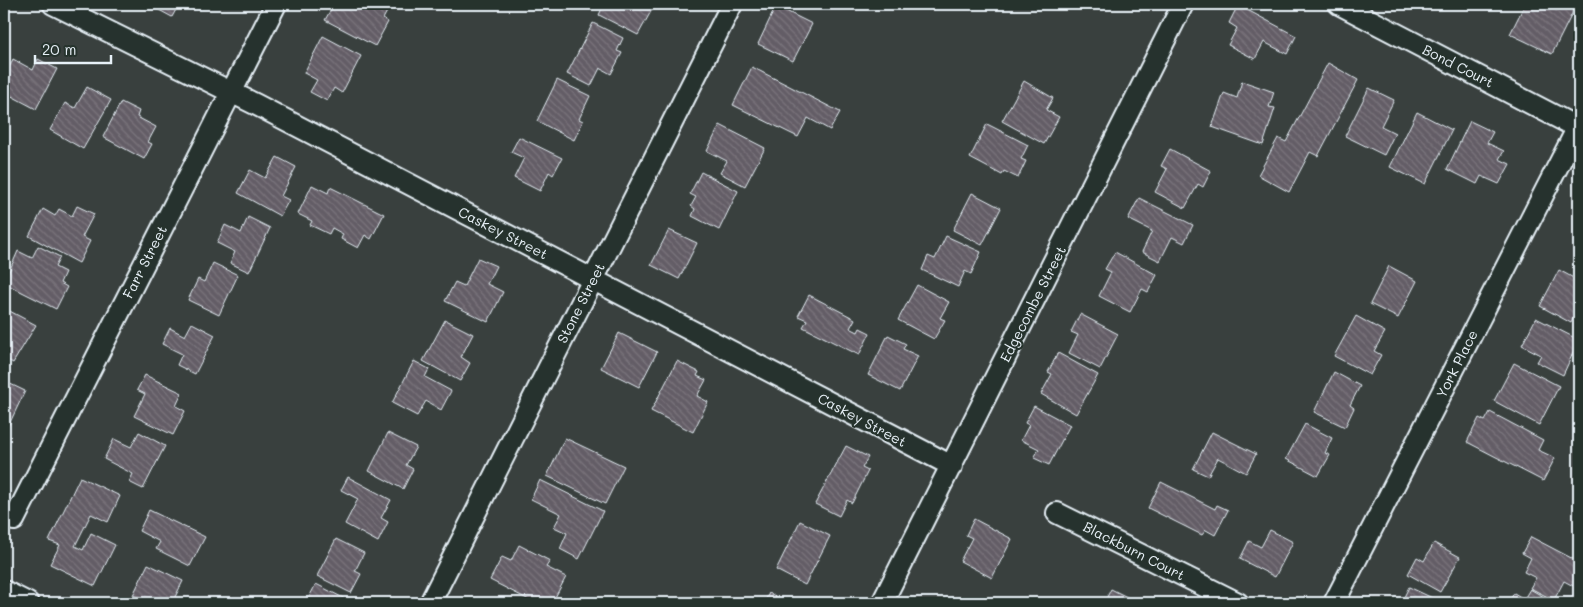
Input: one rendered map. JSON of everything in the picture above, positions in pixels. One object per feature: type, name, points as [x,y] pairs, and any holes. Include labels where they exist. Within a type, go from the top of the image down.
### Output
[{"type":"street","name":"Caskey Street","points":[[52,4],[231,92],[952,466]]},
{"type":"street","name":"Farr Street","points":[[14,520],[276,4]]},
{"type":"street","name":"Stone Street","points":[[430,603],[732,4]]},
{"type":"street","name":"Edgecombe Street","points":[[882,603],[1183,4]]},
{"type":"street","name":"Bond Court","points":[[1338,4],[1579,126]]},
{"type":"street","name":"York Place","points":[[1334,603],[1579,126]]},
{"type":"street","name":"Blackburn Court","points":[[1057,513],[1238,603]]},
{"type":"street","points":[[4,591],[28,603]]},
{"type":"building","points":[[148,4],[179,4],[172,17]]},
{"type":"building","points":[[334,4],[343,8],[345,4],[391,4],[383,19],[388,22],[375,46],[325,20]]},
{"type":"building","points":[[604,4],[655,4],[638,35],[599,15]]},
{"type":"building","points":[[1525,4],[1577,4],[1552,54],[1510,34]]},
{"type":"building","points":[[1238,5],[1296,36],[1287,54],[1264,42],[1255,59],[1228,45],[1237,28],[1229,23]]},
{"type":"building","points":[[776,6],[812,24],[793,61],[758,44]]},
{"type":"building","points":[[593,23],[623,38],[617,51],[622,53],[611,74],[600,68],[591,86],[567,74]]},
{"type":"building","points":[[323,36],[361,56],[342,93],[334,88],[327,101],[310,92],[317,80],[304,73]]},
{"type":"building","points":[[13,59],[33,70],[38,59],[57,69],[36,109],[4,92],[4,78]]},
{"type":"building","points":[[1328,63],[1358,80],[1318,156],[1310,152],[1289,192],[1258,175],[1278,138],[1286,142]]},
{"type":"building","points":[[752,67],[840,112],[830,130],[808,118],[798,137],[733,105]]},
{"type":"building","points":[[557,80],[590,96],[579,119],[583,121],[574,140],[537,121]]},
{"type":"building","points":[[1024,81],[1053,98],[1046,110],[1059,117],[1044,144],[1002,121]]},
{"type":"building","points":[[1242,81],[1274,92],[1269,107],[1275,108],[1263,145],[1212,127],[1224,93],[1237,98]]},
{"type":"building","points":[[87,87],[111,100],[83,149],[50,130],[65,103],[75,108]]},
{"type":"building","points":[[1369,88],[1394,100],[1381,126],[1395,133],[1384,155],[1345,136]]},
{"type":"building","points":[[121,102],[139,111],[137,117],[156,127],[148,142],[152,144],[144,159],[103,137]]},
{"type":"building","points":[[1417,112],[1452,130],[1425,184],[1390,167]]},
{"type":"building","points":[[1470,121],[1493,132],[1487,143],[1504,151],[1499,159],[1510,164],[1499,184],[1481,176],[1477,184],[1447,169]]},
{"type":"building","points":[[987,124],[1028,145],[1021,159],[1026,161],[1018,178],[1004,171],[1002,175],[970,158]]},
{"type":"building","points":[[720,125],[765,148],[745,186],[720,173],[727,161],[707,151]]},
{"type":"building","points":[[519,137],[562,158],[553,175],[549,172],[540,191],[514,178],[524,158],[511,152]]},
{"type":"building","points":[[1170,149],[1211,171],[1203,187],[1198,184],[1185,208],[1155,192],[1167,169],[1161,166]]},
{"type":"building","points":[[277,157],[296,167],[281,196],[289,200],[280,216],[238,193],[250,170],[265,178]]},
{"type":"building","points":[[701,172],[738,191],[719,230],[692,216],[695,209],[691,206],[696,197],[690,194]]},
{"type":"building","points":[[312,185],[328,193],[330,187],[384,214],[371,239],[365,235],[358,248],[341,239],[343,234],[332,228],[329,234],[310,225],[312,221],[298,214]]},
{"type":"building","points":[[972,193],[1001,208],[982,245],[953,230]]},
{"type":"building","points":[[1139,198],[1193,225],[1184,243],[1172,237],[1160,261],[1142,252],[1152,231],[1128,219]]},
{"type":"building","points":[[77,206],[94,214],[82,237],[90,241],[79,263],[29,236],[43,209],[55,216],[59,209],[72,216]]},
{"type":"building","points":[[248,217],[270,228],[249,272],[230,263],[235,252],[217,243],[225,225],[241,233]]},
{"type":"building","points":[[669,230],[697,243],[679,279],[651,265]]},
{"type":"building","points":[[946,236],[981,252],[971,274],[965,271],[958,287],[922,270],[928,256],[935,259]]},
{"type":"building","points":[[38,246],[60,257],[55,267],[65,272],[60,283],[67,287],[56,309],[4,283],[18,251],[32,258]]},
{"type":"building","points":[[1115,252],[1157,275],[1148,292],[1142,289],[1130,312],[1099,296],[1111,272],[1105,269]]},
{"type":"building","points":[[478,258],[496,266],[487,284],[503,292],[488,322],[445,301],[455,282],[464,286]]},
{"type":"building","points":[[213,263],[238,275],[219,315],[188,300],[198,279],[204,282]]},
{"type":"building","points":[[1389,266],[1417,281],[1398,318],[1370,304]]},
{"type":"building","points":[[1559,270],[1579,281],[1579,308],[1571,323],[1540,306]]},
{"type":"building","points":[[917,285],[949,302],[940,318],[945,320],[934,339],[898,320]]},
{"type":"building","points":[[809,295],[855,319],[850,328],[858,332],[860,328],[870,333],[859,355],[803,327],[807,320],[798,316]]},
{"type":"building","points":[[4,308],[36,325],[13,363],[4,358]]},
{"type":"building","points":[[1080,314],[1118,334],[1100,369],[1069,353],[1078,335],[1071,332]]},
{"type":"building","points":[[1356,316],[1385,332],[1374,351],[1381,355],[1370,375],[1334,356]]},
{"type":"building","points":[[1536,318],[1579,340],[1563,375],[1537,362],[1541,355],[1522,345]]},
{"type":"building","points":[[445,320],[473,334],[461,357],[470,363],[460,381],[423,361]]},
{"type":"building","points":[[192,323],[215,335],[195,374],[177,365],[182,354],[162,344],[170,328],[185,336]]},
{"type":"building","points":[[619,333],[657,352],[639,387],[601,368]]},
{"type":"building","points":[[888,335],[906,344],[903,349],[918,356],[900,391],[868,375]]},
{"type":"building","points":[[1058,353],[1098,375],[1076,414],[1041,394],[1052,374],[1048,372]]},
{"type":"building","points":[[414,361],[429,369],[425,377],[451,391],[441,410],[426,401],[417,416],[392,403]]},
{"type":"building","points":[[677,361],[699,372],[697,376],[706,380],[697,396],[708,402],[693,432],[651,411]]},
{"type":"building","points":[[1514,363],[1559,386],[1539,425],[1494,401]]},
{"type":"building","points":[[1334,372],[1360,386],[1350,405],[1354,408],[1345,427],[1314,412]]},
{"type":"building","points":[[145,375],[182,393],[176,406],[185,411],[173,435],[134,416],[145,394],[137,390]]},
{"type":"building","points":[[4,381],[25,391],[4,435]]},
{"type":"building","points":[[1034,406],[1070,425],[1049,465],[1034,458],[1039,449],[1021,440],[1029,425],[1025,423]]},
{"type":"building","points":[[1490,412],[1543,440],[1538,450],[1555,458],[1543,481],[1467,442],[1479,418],[1485,421]]},
{"type":"building","points":[[1305,424],[1332,438],[1325,453],[1330,455],[1318,476],[1286,459]]},
{"type":"building","points":[[139,432],[165,446],[143,489],[129,482],[133,474],[104,459],[114,439],[131,447]]},
{"type":"building","points":[[1212,432],[1256,454],[1246,473],[1218,458],[1208,476],[1193,469]]},
{"type":"building","points":[[388,433],[416,447],[406,465],[413,469],[403,489],[369,471]]},
{"type":"building","points":[[565,438],[624,466],[605,504],[547,476]]},
{"type":"building","points":[[846,446],[868,457],[862,468],[868,471],[852,503],[847,500],[839,516],[815,504]]},
{"type":"building","points":[[80,477],[120,496],[108,522],[91,514],[75,546],[83,550],[91,533],[115,545],[95,586],[50,564],[60,545],[49,541]]},
{"type":"building","points":[[348,477],[391,500],[381,518],[388,522],[378,542],[345,524],[358,499],[341,490]]},
{"type":"building","points":[[540,480],[603,511],[579,559],[560,549],[567,533],[554,527],[561,514],[531,499]]},
{"type":"building","points":[[1161,482],[1215,509],[1217,505],[1228,510],[1215,535],[1206,530],[1202,535],[1148,508]]},
{"type":"building","points":[[149,510],[205,537],[190,566],[156,549],[160,542],[139,531]]},
{"type":"building","points":[[974,519],[1012,539],[992,578],[960,561],[972,538],[966,535]]},
{"type":"building","points":[[800,521],[830,536],[805,585],[776,570]]},
{"type":"building","points":[[1270,530],[1293,542],[1275,577],[1240,559],[1249,541],[1261,547]]},
{"type":"building","points":[[1531,537],[1579,562],[1579,589],[1564,581],[1554,600],[1530,588],[1536,578],[1524,572],[1531,558],[1522,553]]},
{"type":"building","points":[[336,539],[364,553],[355,571],[361,574],[351,593],[317,576]]},
{"type":"building","points":[[1434,543],[1460,557],[1440,592],[1408,574],[1417,557],[1424,561]]},
{"type":"building","points":[[519,545],[550,561],[546,567],[566,577],[552,603],[535,603],[490,580],[502,557],[511,561]]},
{"type":"building","points":[[148,564],[183,581],[172,603],[137,603],[139,598],[133,595]]},
{"type":"building","points":[[316,584],[353,603],[306,603]]},
{"type":"building","points":[[1409,587],[1443,603],[1401,603]]},
{"type":"building","points":[[1111,589],[1139,603],[1104,603]]},
{"type":"building","points":[[1530,589],[1553,602],[1508,603],[1514,593],[1524,599]]},
{"type":"building","points":[[769,593],[789,603],[764,603]]}]
